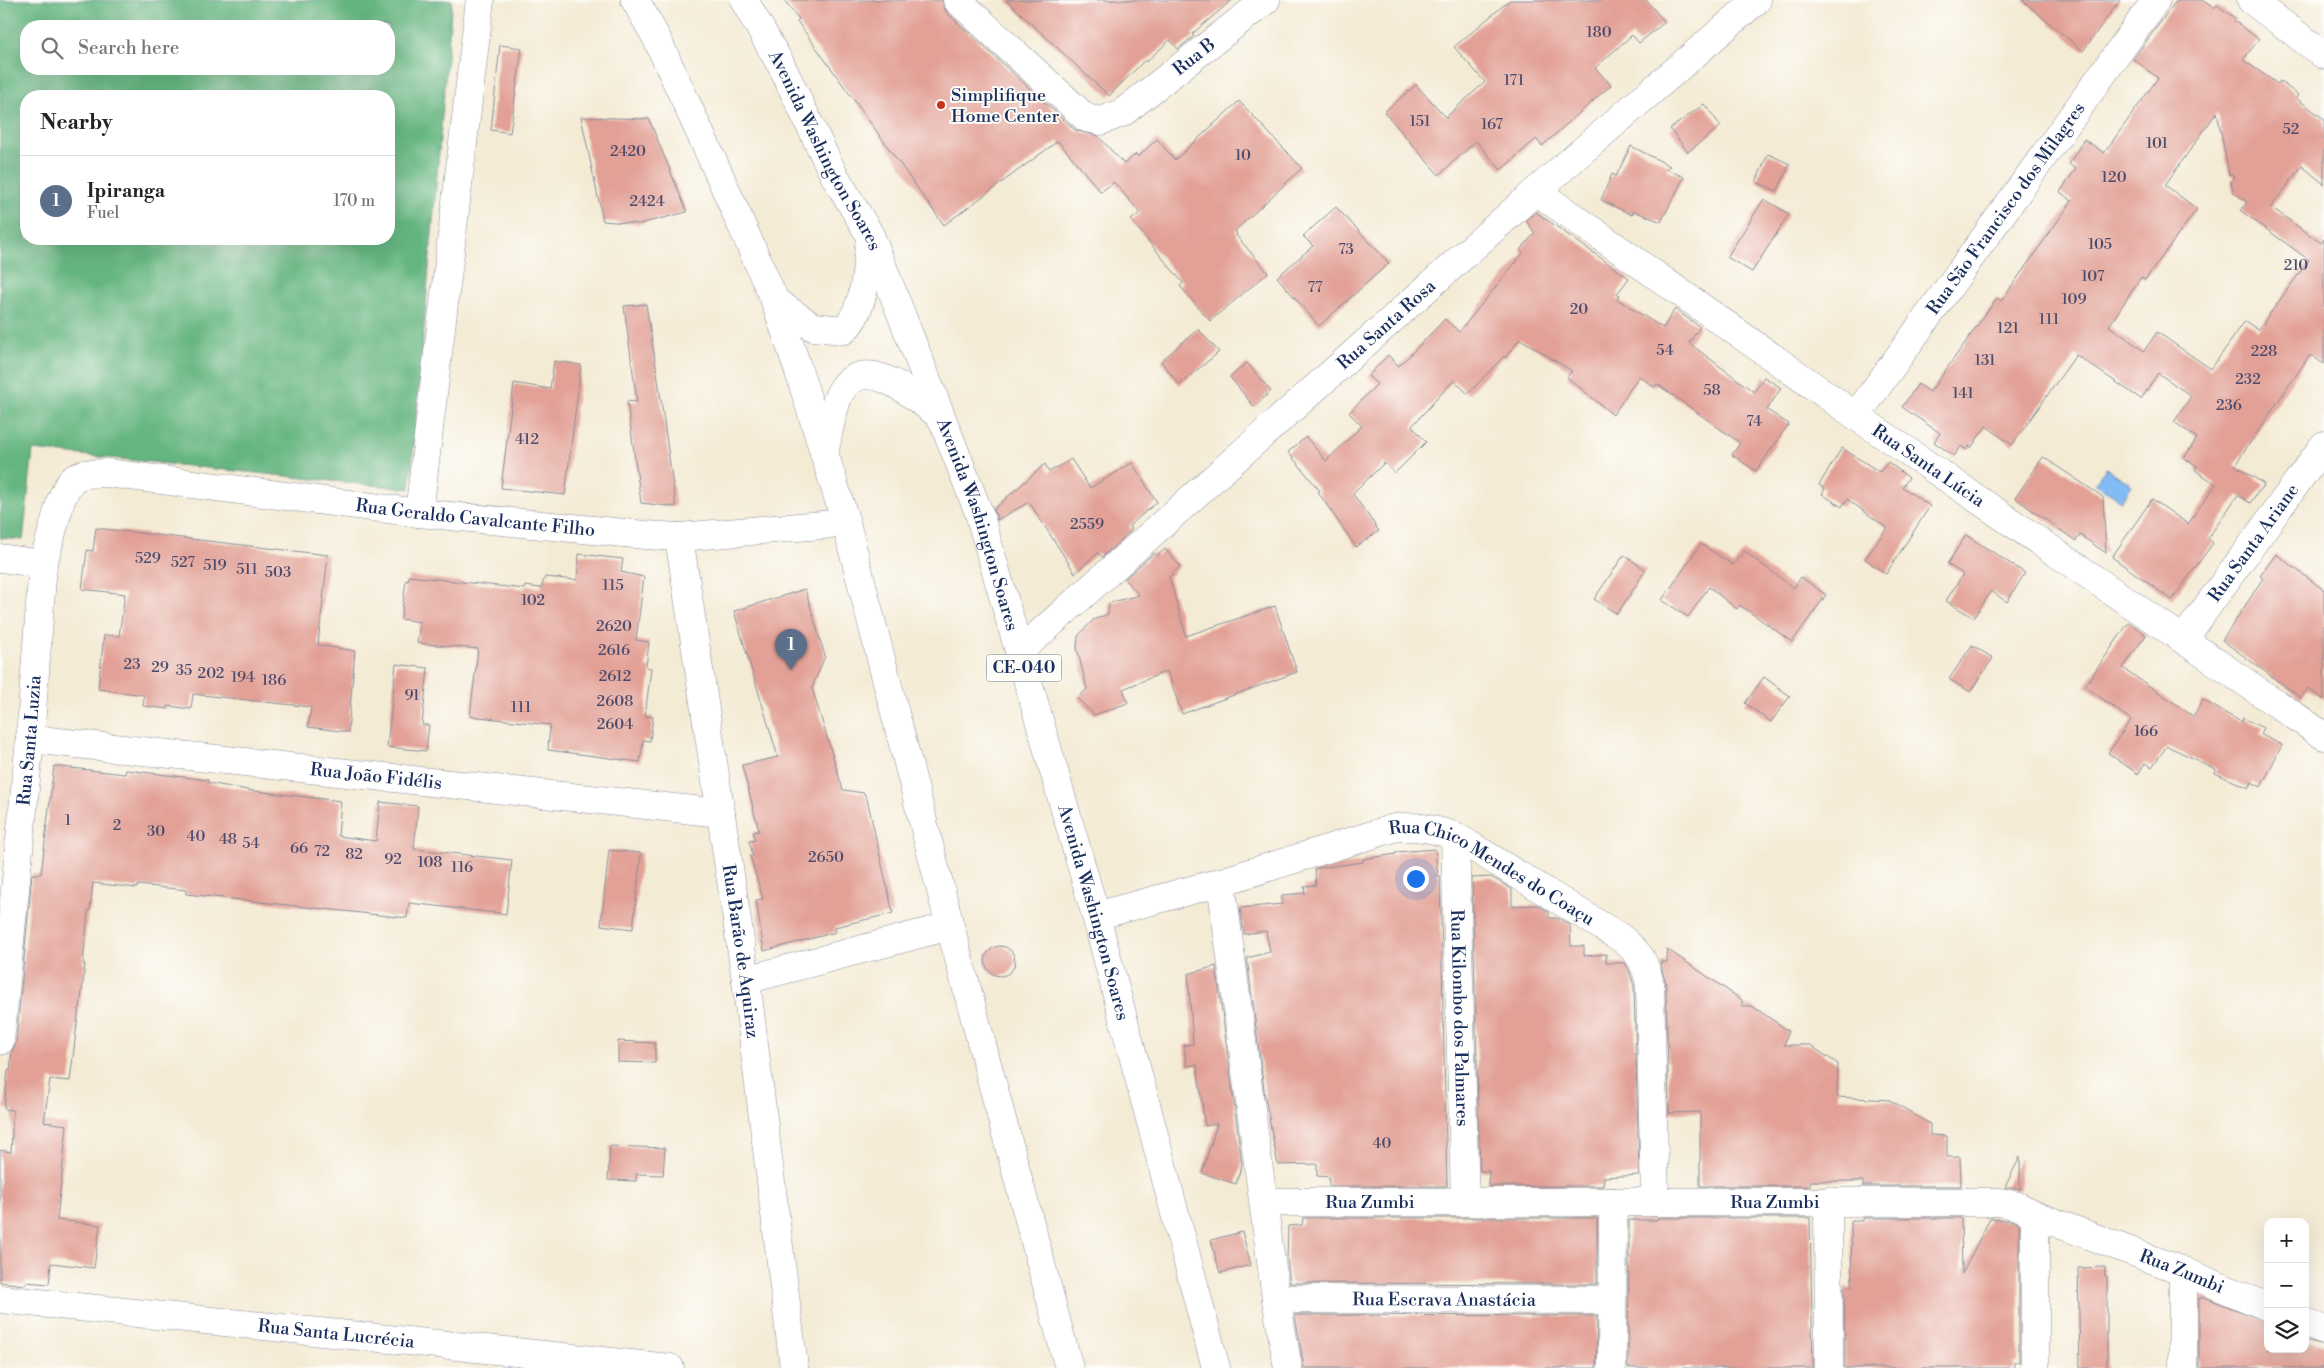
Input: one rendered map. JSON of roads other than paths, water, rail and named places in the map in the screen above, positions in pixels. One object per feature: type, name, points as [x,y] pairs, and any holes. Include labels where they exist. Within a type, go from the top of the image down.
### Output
[{"type":"main road","points":[[419,513],[480,0]]},
{"type":"main road","points":[[635,0],[656,37],[775,301],[824,453],[846,523],[950,926],[1068,1368]]},
{"type":"main road","name":"Avenida Washington Soares","points":[[744,0],[781,65],[833,173],[871,237],[979,513],[1096,916],[1216,1368]]},
{"type":"main road","name":"Rua B","points":[[957,0],[1086,118],[1101,121],[1122,113],[1261,1]]},
{"type":"main road","name":"Rua Santa Rosa","points":[[1019,652],[1536,191],[1757,0]]},
{"type":"main road","name":"Rua São Francisco dos Milagres","points":[[1856,416],[2156,0]]},
{"type":"main road","points":[[2251,0],[2324,54]]},
{"type":"main road","name":"Rua Santa Lúcia","points":[[1536,191],[1856,416],[2324,736]]},
{"type":"main road","points":[[775,301],[813,327],[844,330],[853,322],[860,305],[871,237]]},
{"type":"main road","points":[[824,453],[841,392],[855,378],[865,375],[896,383],[941,417]]},
{"type":"main road","name":"Rua Santa Ariane","points":[[2183,640],[2324,445]]},
{"type":"main road","name":"Rua Santa Luzia","points":[[0,1041],[5,943],[30,739],[44,564],[61,500],[68,487],[73,480],[84,474],[107,474]]},
{"type":"main road","name":"Rua Geraldo Cavalcante Filho","points":[[107,474],[419,513],[645,536],[679,537],[846,523]]},
{"type":"main road","name":"Rua Barão de Aquiraz","points":[[679,537],[746,980],[794,1368]]},
{"type":"main road","points":[[0,558],[44,564]]},
{"type":"main road","name":"Rua João Fidélis","points":[[30,739],[721,813]]},
{"type":"main road","name":"Rua Chico Mendes do Coaçu","points":[[1096,916],[1221,882],[1394,828],[1409,826],[1430,828],[1455,836],[1621,938],[1639,953],[1650,984],[1656,1202]]},
{"type":"main road","name":"Rua Kilombo dos Palmares","points":[[1455,836],[1465,1202]]},
{"type":"main road","points":[[1221,882],[1276,1299],[1288,1368]]},
{"type":"main road","points":[[746,980],[950,926]]},
{"type":"main road","points":[[1828,1201],[1829,1368]]},
{"type":"main road","name":"Rua Zumbi","points":[[1264,1202],[1982,1201],[2018,1206],[2036,1215],[2264,1304]]},
{"type":"main road","points":[[1612,1368],[1613,1202]]},
{"type":"main road","points":[[2035,1368],[2036,1215]]},
{"type":"main road","points":[[2182,1368],[2183,1271]]},
{"type":"main road","name":"Rua Santa Lucrécia","points":[[0,1299],[670,1368]]},
{"type":"main road","name":"Rua Escrava Anastácia","points":[[1276,1299],[1611,1300]]},
{"type":"main road","points":[[2309,1324],[2324,1330]]},
{"type":"water","points":[[2106,468],[2132,485],[2121,501],[2095,483]]},
{"type":"place","name":"Simplifique Home Center","points":[[941,105]]},
{"type":"place","name":"Ipiranga","points":[[791,670]]}]
